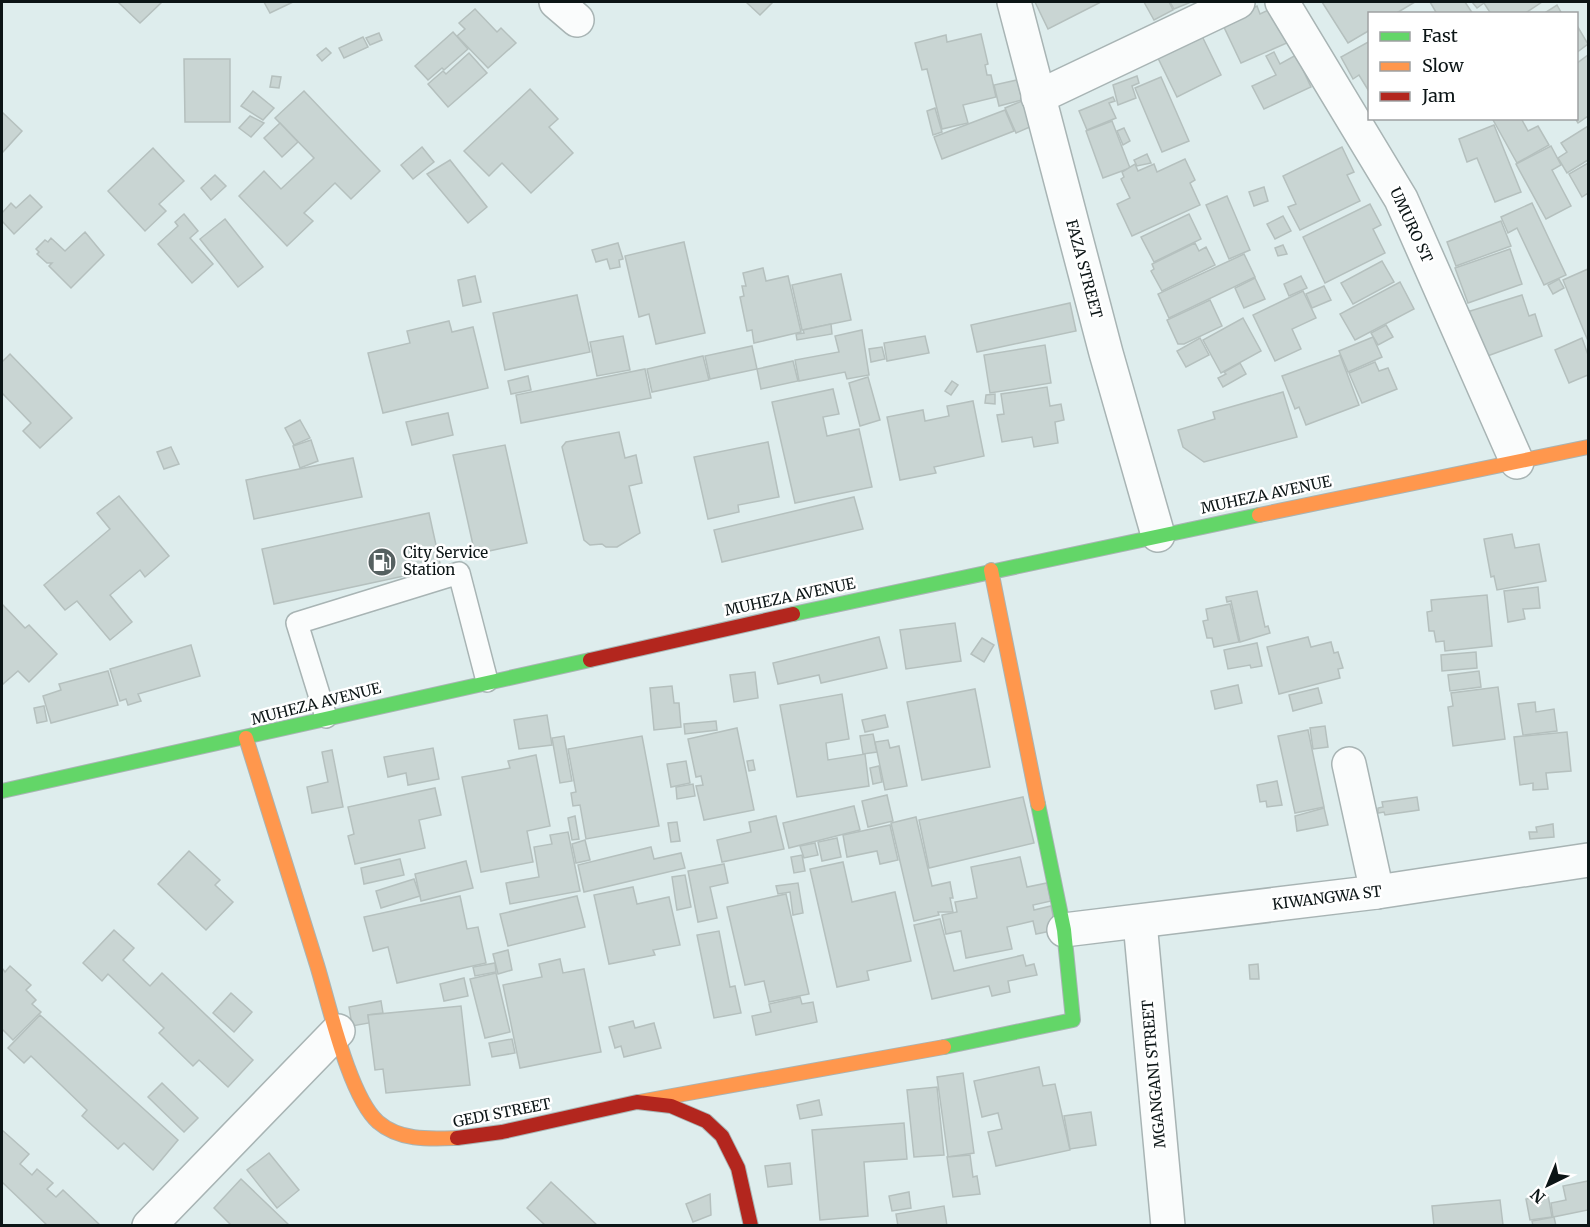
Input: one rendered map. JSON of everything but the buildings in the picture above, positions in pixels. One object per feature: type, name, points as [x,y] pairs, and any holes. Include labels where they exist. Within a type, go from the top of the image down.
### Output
[{"type":"street","name":"FAZA STREET","points":[[1014,2],[1158,535]]},
{"type":"street","points":[[1038,97],[1238,2]]},
{"type":"street","name":"UMURO ST","points":[[1282,2],[1401,199],[1517,462]]},
{"type":"street","name":"MUHEZA AVENUE","points":[[2,791],[991,570],[1588,447]]},
{"type":"street","points":[[639,1102],[1002,1037],[1073,1020],[1064,930],[991,570]]},
{"type":"street","name":"GEDI STREET","points":[[246,738],[357,1088],[379,1122],[408,1138],[453,1141],[639,1102],[700,1115],[721,1134],[740,1171],[751,1226]]},
{"type":"street","points":[[1349,764],[1377,892]]},
{"type":"street","name":"KIWANGWA ST","points":[[1064,930],[1377,892],[1588,860]]},
{"type":"street","name":"MGANGANI STREET","points":[[1140,922],[1168,1226]]},
{"type":"street","points":[[149,1226],[338,1031]]},
{"type":"lane","points":[[326,717],[297,623],[459,573],[487,681]]},
{"type":"traffic: fast","points":[[793,614],[1259,515]]},
{"type":"traffic: fast","points":[[2,791],[590,660]]},
{"type":"traffic: fast","points":[[944,1047],[1073,1020],[1064,930],[1038,804]]},
{"type":"traffic: slow","points":[[1259,515],[1588,447]]},
{"type":"traffic: slow","points":[[991,570],[1038,804]]},
{"type":"traffic: slow","points":[[246,738],[341,1048],[358,1092],[378,1122],[396,1133],[416,1138],[457,1138]]},
{"type":"traffic: slow","points":[[639,1102],[944,1047]]},
{"type":"traffic: jam","points":[[590,660],[793,614]]},
{"type":"traffic: jam","points":[[457,1138],[502,1132],[637,1102],[671,1106],[706,1121],[722,1136],[738,1168],[751,1226]]},
{"type":"place","name":"City Service Station","points":[[382,562]]}]
